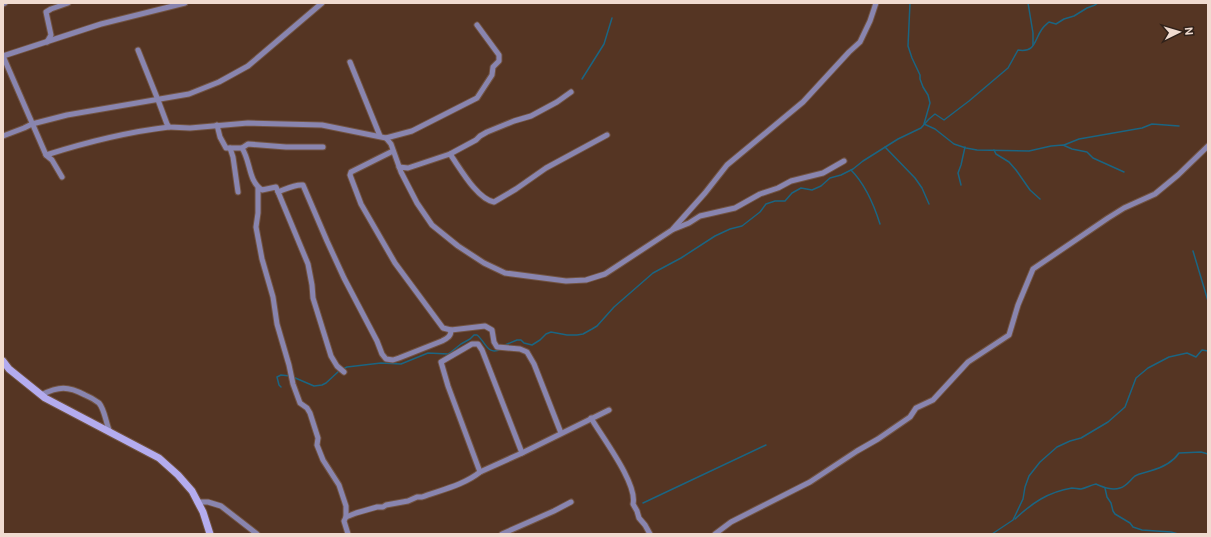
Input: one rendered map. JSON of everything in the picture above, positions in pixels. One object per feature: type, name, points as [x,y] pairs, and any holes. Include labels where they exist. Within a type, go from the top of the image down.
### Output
[{"type":"main road","points":[[3,361],[9,369],[41,395],[159,458],[178,474],[192,491],[203,512],[210,534]]},
{"type":"street","points":[[47,42],[51,35],[46,12],[51,8],[68,3]]},
{"type":"street","points":[[62,177],[52,160],[46,155],[3,56],[102,24],[184,3]]},
{"type":"street","points":[[3,136],[32,124],[68,115],[189,94],[219,82],[243,69],[322,3]]},
{"type":"street","points":[[672,230],[728,165],[803,102],[860,42],[870,22],[876,3]]},
{"type":"street","points":[[46,155],[115,136],[138,131],[170,127],[190,128],[248,124],[322,125],[383,137],[412,130],[436,120],[477,98],[492,75],[493,67],[499,61],[499,55],[477,25]]},
{"type":"street","points":[[138,50],[166,124],[170,127]]},
{"type":"street","points":[[350,62],[383,137],[391,144],[403,177],[417,203],[432,225],[458,246],[484,263],[505,273],[566,281],[586,280],[605,274],[672,230],[689,223],[700,216],[735,208],[760,194],[778,188],[791,181],[823,173],[844,161]]},
{"type":"street","points":[[399,167],[408,168],[450,154],[476,140],[487,132],[531,116],[557,102],[570,92]]},
{"type":"street","points":[[218,125],[220,136],[226,148],[242,148],[248,144],[286,147],[323,147]]},
{"type":"street","points":[[450,154],[480,195],[488,201],[494,202],[546,168],[607,135]]},
{"type":"street","points":[[715,534],[731,522],[810,482],[910,417],[916,408],[933,400],[968,362],[1009,336],[1018,305],[1033,270],[1124,208],[1155,194],[1178,175],[1208,146]]},
{"type":"street","points":[[230,148],[233,157],[238,192]]},
{"type":"street","points":[[242,148],[246,154],[255,184],[258,188],[258,213],[256,227],[262,259],[273,297],[277,324],[293,384],[300,403],[307,408],[310,413],[318,438],[317,445],[323,460],[339,485],[346,506],[346,517],[344,521],[348,534]]},
{"type":"street","points":[[393,151],[351,172],[350,175],[361,204],[395,263],[443,328],[451,330],[485,326],[492,330],[494,342],[497,347],[520,349],[527,352],[534,364],[561,433]]},
{"type":"street","points":[[278,192],[296,185],[303,185],[332,254],[377,341],[382,354],[386,358],[393,360],[448,338],[451,334],[451,330]]},
{"type":"street","points":[[258,188],[262,190],[276,187],[308,264],[313,298],[330,356],[337,366],[344,372]]},
{"type":"street","points":[[480,472],[448,386],[441,362],[472,344],[478,344],[482,350],[522,453]]},
{"type":"street","points":[[41,395],[62,388],[76,390],[99,404],[110,432]]},
{"type":"street","points":[[346,517],[377,507],[408,501],[417,497],[422,498],[458,484],[609,410]]},
{"type":"street","points":[[591,418],[630,483],[634,496],[633,504],[639,518],[650,534]]},
{"type":"street","points":[[197,502],[208,502],[220,506],[257,534]]},
{"type":"street","points":[[502,534],[571,502]]},
{"type":"waterway","points":[[910,3],[908,46],[930,103],[924,124],[935,129],[954,144],[966,148],[977,150],[1029,151],[1063,145],[1072,149],[1087,152],[1093,158],[1124,172]]},
{"type":"waterway","points":[[1028,3],[1033,33],[1033,45]]},
{"type":"waterway","points":[[505,345],[517,340],[521,340],[524,343],[532,345],[551,332],[577,335],[583,334],[592,329],[597,326],[614,307],[653,273],[681,258],[715,236],[730,229],[742,226],[760,212],[766,204],[775,201],[785,201],[792,193],[801,188],[812,190],[821,186],[830,178],[841,175],[853,169],[898,139],[921,128],[935,114],[944,120],[1008,68],[1018,50],[1028,50],[1031,48],[1034,45],[1039,33],[1049,22],[1056,24],[1098,3]]},
{"type":"waterway","points":[[582,79],[604,44],[612,18]]},
{"type":"waterway","points":[[1064,145],[1079,139],[1142,128],[1152,124],[1179,126]]},
{"type":"waterway","points":[[885,147],[915,178],[922,188],[929,204]]},
{"type":"waterway","points":[[961,185],[958,173],[965,147]]},
{"type":"waterway","points":[[994,150],[996,154],[1009,162],[1030,190],[1040,199]]},
{"type":"waterway","points":[[851,170],[861,182],[868,195],[880,224]]},
{"type":"waterway","points":[[1193,251],[1208,301]]},
{"type":"waterway","points":[[293,377],[314,386],[322,385],[339,371],[347,367],[381,363],[401,364],[428,353],[448,354],[474,335],[477,335],[487,347],[493,351],[501,349]]},
{"type":"waterway","points":[[992,534],[1013,520],[1023,499],[1029,476],[1040,462],[1057,447],[1081,438],[1108,422],[1125,407],[1136,378],[1148,368],[1169,357],[1187,353],[1196,357],[1202,350],[1208,351]]},
{"type":"waterway","points":[[281,387],[277,377],[281,375],[290,376]]},
{"type":"waterway","points":[[643,503],[766,445]]},
{"type":"waterway","points":[[1015,519],[1034,503],[1055,492],[1072,488],[1081,489],[1096,484],[1117,489],[1125,486],[1137,475],[1154,470],[1166,464],[1179,453],[1201,452],[1208,454]]},
{"type":"waterway","points":[[1105,488],[1107,497],[1115,514],[1130,523],[1133,527],[1142,530],[1171,532],[1178,534]]}]
